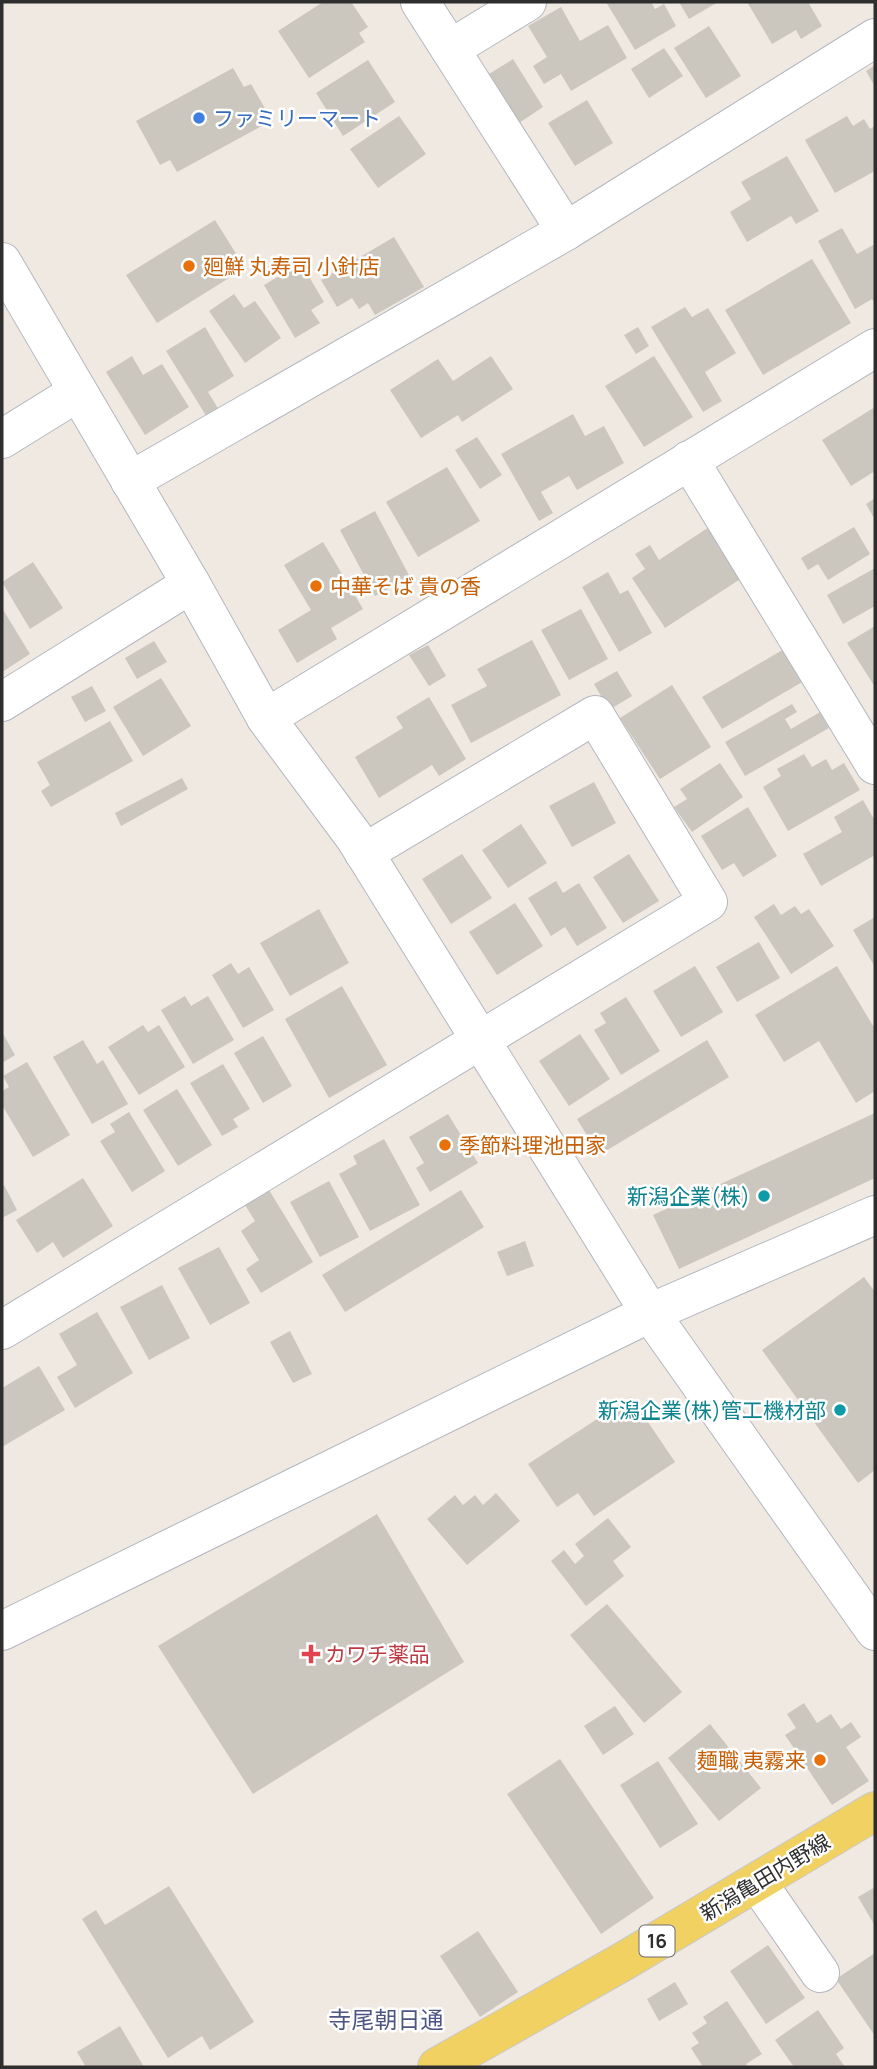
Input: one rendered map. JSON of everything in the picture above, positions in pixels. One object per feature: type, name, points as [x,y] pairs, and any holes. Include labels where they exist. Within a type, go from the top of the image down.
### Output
[{"type":"main road","name":"新潟亀田内野線","points":[[437,2067],[875,1811]]},
{"type":"street","points":[[420,2],[566,231]]},
{"type":"street","points":[[450,49],[527,2]]},
{"type":"street","points":[[130,481],[566,231],[875,38]]},
{"type":"street","points":[[2,262],[191,584],[266,718],[364,853],[650,1313],[875,1631]]},
{"type":"street","points":[[266,718],[875,348]]},
{"type":"street","points":[[2,439],[78,392]]},
{"type":"street","points":[[689,460],[875,765]]},
{"type":"street","points":[[2,702],[191,584]]},
{"type":"street","points":[[2,1330],[708,902],[595,715],[364,853]]},
{"type":"street","points":[[2,1631],[650,1313],[872,1224]]},
{"type":"street","points":[[757,1882],[820,1973]]},
{"type":"building","points":[[323,2],[351,2],[368,27],[359,33],[365,42],[309,78],[278,31]]},
{"type":"building","points":[[606,2],[651,2],[655,9],[664,4],[676,26],[635,50]]},
{"type":"building","points":[[679,2],[718,2],[689,19]]},
{"type":"building","points":[[747,2],[808,2],[822,26],[801,39],[796,30],[772,44]]},
{"type":"building","points":[[561,7],[580,41],[608,25],[627,58],[571,91],[561,74],[544,84],[533,66],[547,57],[528,26]]},
{"type":"building","points":[[709,26],[741,76],[706,98],[674,48]]},
{"type":"building","points":[[664,48],[683,76],[649,98],[631,69]]},
{"type":"building","points":[[513,59],[543,107],[519,123],[489,74]]},
{"type":"building","points":[[368,60],[395,102],[343,136],[316,93]]},
{"type":"building","points":[[875,65],[875,87],[866,71]]},
{"type":"building","name":"ファミリーマート","points":[[233,68],[244,87],[251,84],[266,110],[256,116],[262,126],[177,172],[170,160],[160,165],[136,121]]},
{"type":"building","points":[[587,100],[613,143],[575,166],[548,123]]},
{"type":"building","points":[[399,116],[426,154],[378,188],[350,149]]},
{"type":"building","points":[[847,116],[853,126],[864,119],[870,129],[875,126],[875,171],[835,193],[805,140]]},
{"type":"building","points":[[787,156],[819,211],[796,224],[791,216],[747,242],[730,212],[751,199],[741,182]]},
{"type":"building","points":[[215,220],[245,268],[157,323],[126,275]]},
{"type":"building","points":[[842,228],[857,254],[875,244],[875,304],[872,299],[855,309],[818,241]]},
{"type":"building","points":[[394,237],[424,287],[375,315],[368,303],[359,309],[352,298],[337,307],[321,280]]},
{"type":"building","points":[[812,259],[851,323],[763,375],[725,310]]},
{"type":"building","points":[[301,263],[324,302],[311,310],[320,323],[295,338],[264,285]]},
{"type":"building","points":[[234,294],[244,308],[255,301],[281,338],[245,363],[209,311]]},
{"type":"building","points":[[685,307],[692,317],[708,308],[736,353],[705,372],[722,401],[703,412],[651,327]]},
{"type":"building","points":[[205,327],[234,376],[208,392],[222,415],[210,422],[166,351]]},
{"type":"building","points":[[638,327],[649,346],[636,354],[624,335]]},
{"type":"building","points":[[132,356],[143,375],[162,364],[189,407],[145,435],[106,372]]},
{"type":"building","points":[[491,356],[513,389],[462,422],[458,415],[421,438],[390,390],[438,359],[453,381]]},
{"type":"building","points":[[654,356],[693,417],[644,447],[605,386]]},
{"type":"building","points":[[875,407],[875,471],[851,486],[822,440]]},
{"type":"building","points":[[573,414],[585,436],[604,426],[624,463],[577,490],[569,476],[541,492],[553,513],[539,521],[501,454]]},
{"type":"building","points":[[477,437],[502,475],[480,489],[455,450]]},
{"type":"building","points":[[447,467],[480,521],[418,557],[386,502]]},
{"type":"building","points":[[875,498],[875,520],[866,504]]},
{"type":"building","points":[[375,511],[410,577],[375,596],[340,530]]},
{"type":"building","points":[[709,527],[742,578],[665,628],[632,578],[645,569],[635,554],[650,545],[659,560]]},
{"type":"building","points":[[854,527],[870,554],[828,580],[818,564],[808,570],[801,558]]},
{"type":"building","points":[[323,542],[363,609],[331,628],[337,639],[297,663],[278,630],[311,610],[284,565]]},
{"type":"building","points":[[33,562],[63,608],[30,629],[2,582]]},
{"type":"building","points":[[875,568],[875,606],[843,624],[827,595]]},
{"type":"building","points":[[608,572],[620,594],[628,590],[652,633],[619,652],[582,587]]},
{"type":"building","points":[[2,608],[30,654],[2,672]]},
{"type":"building","points":[[581,609],[608,659],[569,680],[541,630]]},
{"type":"building","points":[[875,626],[875,687],[847,643]]},
{"type":"building","points":[[532,640],[561,695],[471,743],[451,705],[487,686],[477,669]]},
{"type":"building","points":[[154,641],[167,662],[137,679],[125,658]]},
{"type":"building","points":[[428,645],[446,676],[429,686],[409,655]]},
{"type":"building","points":[[784,649],[804,681],[722,729],[702,697]]},
{"type":"building","points":[[617,671],[632,696],[609,710],[594,684]]},
{"type":"building","points":[[161,678],[191,726],[143,756],[113,707]]},
{"type":"building","points":[[672,685],[711,747],[660,779],[620,718]]},
{"type":"building","points":[[92,686],[106,711],[85,722],[71,697]]},
{"type":"building","points":[[429,697],[466,759],[439,776],[432,765],[379,798],[355,757],[403,728],[396,717]]},
{"type":"building","points":[[792,704],[797,712],[785,719],[791,729],[820,712],[829,728],[745,776],[725,742]]},
{"type":"building","points":[[110,721],[133,761],[51,807],[41,791],[50,785],[37,762]]},
{"type":"building","points":[[804,754],[812,767],[826,759],[832,770],[844,763],[860,790],[788,831],[763,787],[781,776],[777,769]]},
{"type":"building","points":[[720,763],[743,797],[692,832],[674,807],[687,799],[680,789]]},
{"type":"building","points":[[182,778],[188,789],[121,826],[115,813]]},
{"type":"building","points":[[594,782],[616,823],[572,847],[549,806]]},
{"type":"building","points":[[863,800],[875,821],[875,855],[821,886],[803,854],[842,832],[834,817]]},
{"type":"building","points":[[748,807],[777,856],[743,877],[734,863],[722,870],[701,836]]},
{"type":"building","points":[[521,824],[547,863],[508,888],[482,850]]},
{"type":"building","points":[[462,854],[492,898],[451,924],[422,879]]},
{"type":"building","points":[[629,854],[659,901],[623,923],[593,877]]},
{"type":"building","points":[[556,881],[563,893],[579,883],[607,928],[577,946],[565,927],[551,936],[528,898]]},
{"type":"building","points":[[515,903],[543,946],[497,975],[469,932]]},
{"type":"building","points":[[774,904],[781,915],[795,906],[801,914],[809,909],[834,946],[791,974],[754,917]]},
{"type":"building","points":[[319,909],[349,963],[290,996],[260,943]]},
{"type":"building","points":[[875,917],[875,967],[853,930]]},
{"type":"building","points":[[759,942],[780,978],[737,1002],[716,967]]},
{"type":"building","points":[[231,963],[238,974],[249,967],[274,1010],[243,1028],[212,975]]},
{"type":"building","points":[[695,966],[723,1012],[681,1037],[653,991]]},
{"type":"building","points":[[837,966],[875,1029],[875,1091],[856,1103],[819,1041],[784,1062],[755,1015]]},
{"type":"building","points":[[342,986],[387,1065],[329,1098],[285,1019]]},
{"type":"building","points":[[185,996],[191,1006],[208,996],[234,1040],[193,1064],[161,1010]]},
{"type":"building","points":[[626,997],[660,1051],[621,1075],[594,1030],[606,1023],[600,1013]]},
{"type":"building","points":[[143,1025],[148,1032],[159,1025],[185,1067],[139,1095],[108,1047]]},
{"type":"building","points":[[2,1032],[15,1055],[2,1063]]},
{"type":"building","points":[[580,1034],[610,1079],[569,1106],[539,1061]]},
{"type":"building","points":[[263,1036],[292,1086],[263,1103],[234,1053]]},
{"type":"building","points":[[83,1040],[97,1064],[103,1060],[128,1104],[92,1124],[53,1057]]},
{"type":"building","points":[[707,1040],[729,1077],[599,1155],[577,1119]]},
{"type":"building","points":[[27,1062],[70,1135],[33,1157],[2,1105],[2,1091],[9,1087],[3,1076]]},
{"type":"building","points":[[223,1064],[250,1109],[233,1119],[238,1127],[222,1136],[190,1083]]},
{"type":"building","points":[[177,1089],[212,1145],[178,1166],[143,1110]]},
{"type":"building","points":[[129,1112],[165,1171],[132,1192],[100,1141],[115,1132],[110,1124]]},
{"type":"building","name":"新潟企業(株)","points":[[875,1113],[875,1178],[679,1269],[653,1215]]},
{"type":"building","points":[[448,1114],[478,1163],[430,1192],[416,1168],[424,1163],[409,1137]]},
{"type":"building","points":[[384,1139],[420,1205],[370,1231],[339,1174],[357,1164],[353,1156]]},
{"type":"building","points":[[83,1178],[113,1226],[63,1258],[53,1242],[37,1253],[16,1220]]},
{"type":"building","points":[[329,1181],[359,1237],[320,1257],[290,1202]]},
{"type":"building","points":[[4,1185],[17,1210],[2,1218],[2,1186]]},
{"type":"building","points":[[269,1190],[313,1262],[261,1293],[246,1269],[259,1260],[241,1231],[255,1221],[245,1205]]},
{"type":"building","points":[[461,1190],[484,1227],[345,1312],[322,1275]]},
{"type":"building","points":[[525,1241],[534,1266],[507,1276],[497,1252]]},
{"type":"building","points":[[219,1247],[250,1303],[210,1325],[178,1268]]},
{"type":"building","name":"新潟企業(株)管工機材部","points":[[864,1277],[875,1292],[875,1470],[858,1483],[762,1350]]},
{"type":"building","points":[[162,1285],[190,1338],[149,1360],[120,1307]]},
{"type":"building","points":[[97,1312],[133,1373],[75,1408],[57,1377],[77,1365],[59,1334]]},
{"type":"building","points":[[290,1331],[312,1374],[293,1383],[270,1342]]},
{"type":"building","points":[[39,1366],[65,1410],[2,1447],[2,1388]]},
{"type":"building","points":[[631,1397],[675,1462],[594,1516],[578,1493],[557,1507],[528,1464]]},
{"type":"building","points":[[496,1493],[520,1521],[467,1565],[427,1519],[455,1495],[463,1505],[475,1495],[483,1505]]},
{"type":"building","name":"カワチ薬品","points":[[377,1514],[464,1662],[253,1794],[158,1646]]},
{"type":"building","points":[[608,1518],[631,1547],[613,1561],[624,1576],[586,1606],[551,1561],[564,1550],[575,1564],[584,1556],[575,1544]]},
{"type":"building","points":[[607,1604],[682,1692],[644,1723],[570,1635]]},
{"type":"building","points":[[804,1703],[817,1723],[831,1714],[841,1729],[851,1722],[861,1737],[846,1747],[869,1781],[832,1805],[785,1735],[796,1728],[787,1714]]},
{"type":"building","points":[[615,1706],[634,1734],[603,1755],[584,1726]]},
{"type":"building","points":[[710,1724],[761,1788],[719,1821],[668,1758]]},
{"type":"building","points":[[560,1759],[654,1898],[601,1934],[507,1794]]},
{"type":"building","points":[[658,1761],[698,1824],[660,1848],[620,1785]]},
{"type":"building","points":[[169,1886],[254,2022],[210,2050],[202,2036],[168,2058],[82,1919],[96,1910],[105,1925]]},
{"type":"building","points":[[875,1887],[875,1926],[858,1897]]},
{"type":"building","points":[[478,1931],[518,1992],[480,2017],[440,1956]]},
{"type":"building","points":[[768,1945],[805,1998],[766,2024],[730,1971]]},
{"type":"building","points":[[875,1953],[875,2036],[836,1979]]},
{"type":"building","points":[[675,1982],[688,2004],[659,2021],[647,1999]]},
{"type":"building","points":[[727,2001],[762,2054],[746,2064],[748,2067],[703,2067],[691,2048],[699,2043],[692,2033],[707,2023],[703,2017]]},
{"type":"building","points":[[818,2010],[844,2048],[836,2054],[845,2067],[794,2067],[775,2040]]},
{"type":"building","points":[[120,2026],[144,2067],[86,2067],[77,2052]]},
{"type":"place","name":"ファミリーマート","points":[[199,118]]},
{"type":"place","name":"廻鮮 丸寿司 小針店","points":[[189,266]]},
{"type":"place","name":"中華そば 貴の香","points":[[316,586]]},
{"type":"place","name":"季節料理池田家","points":[[445,1145]]},
{"type":"place","name":"新潟企業(株)","points":[[764,1196]]},
{"type":"place","name":"新潟企業(株)管工機材部","points":[[840,1410]]},
{"type":"place","name":"カワチ薬品","points":[[311,1654]]},
{"type":"place","name":"麺職 夷霧来","points":[[820,1760]]},
{"type":"district","name":"寺尾朝日通","points":[[386,2019]]}]
